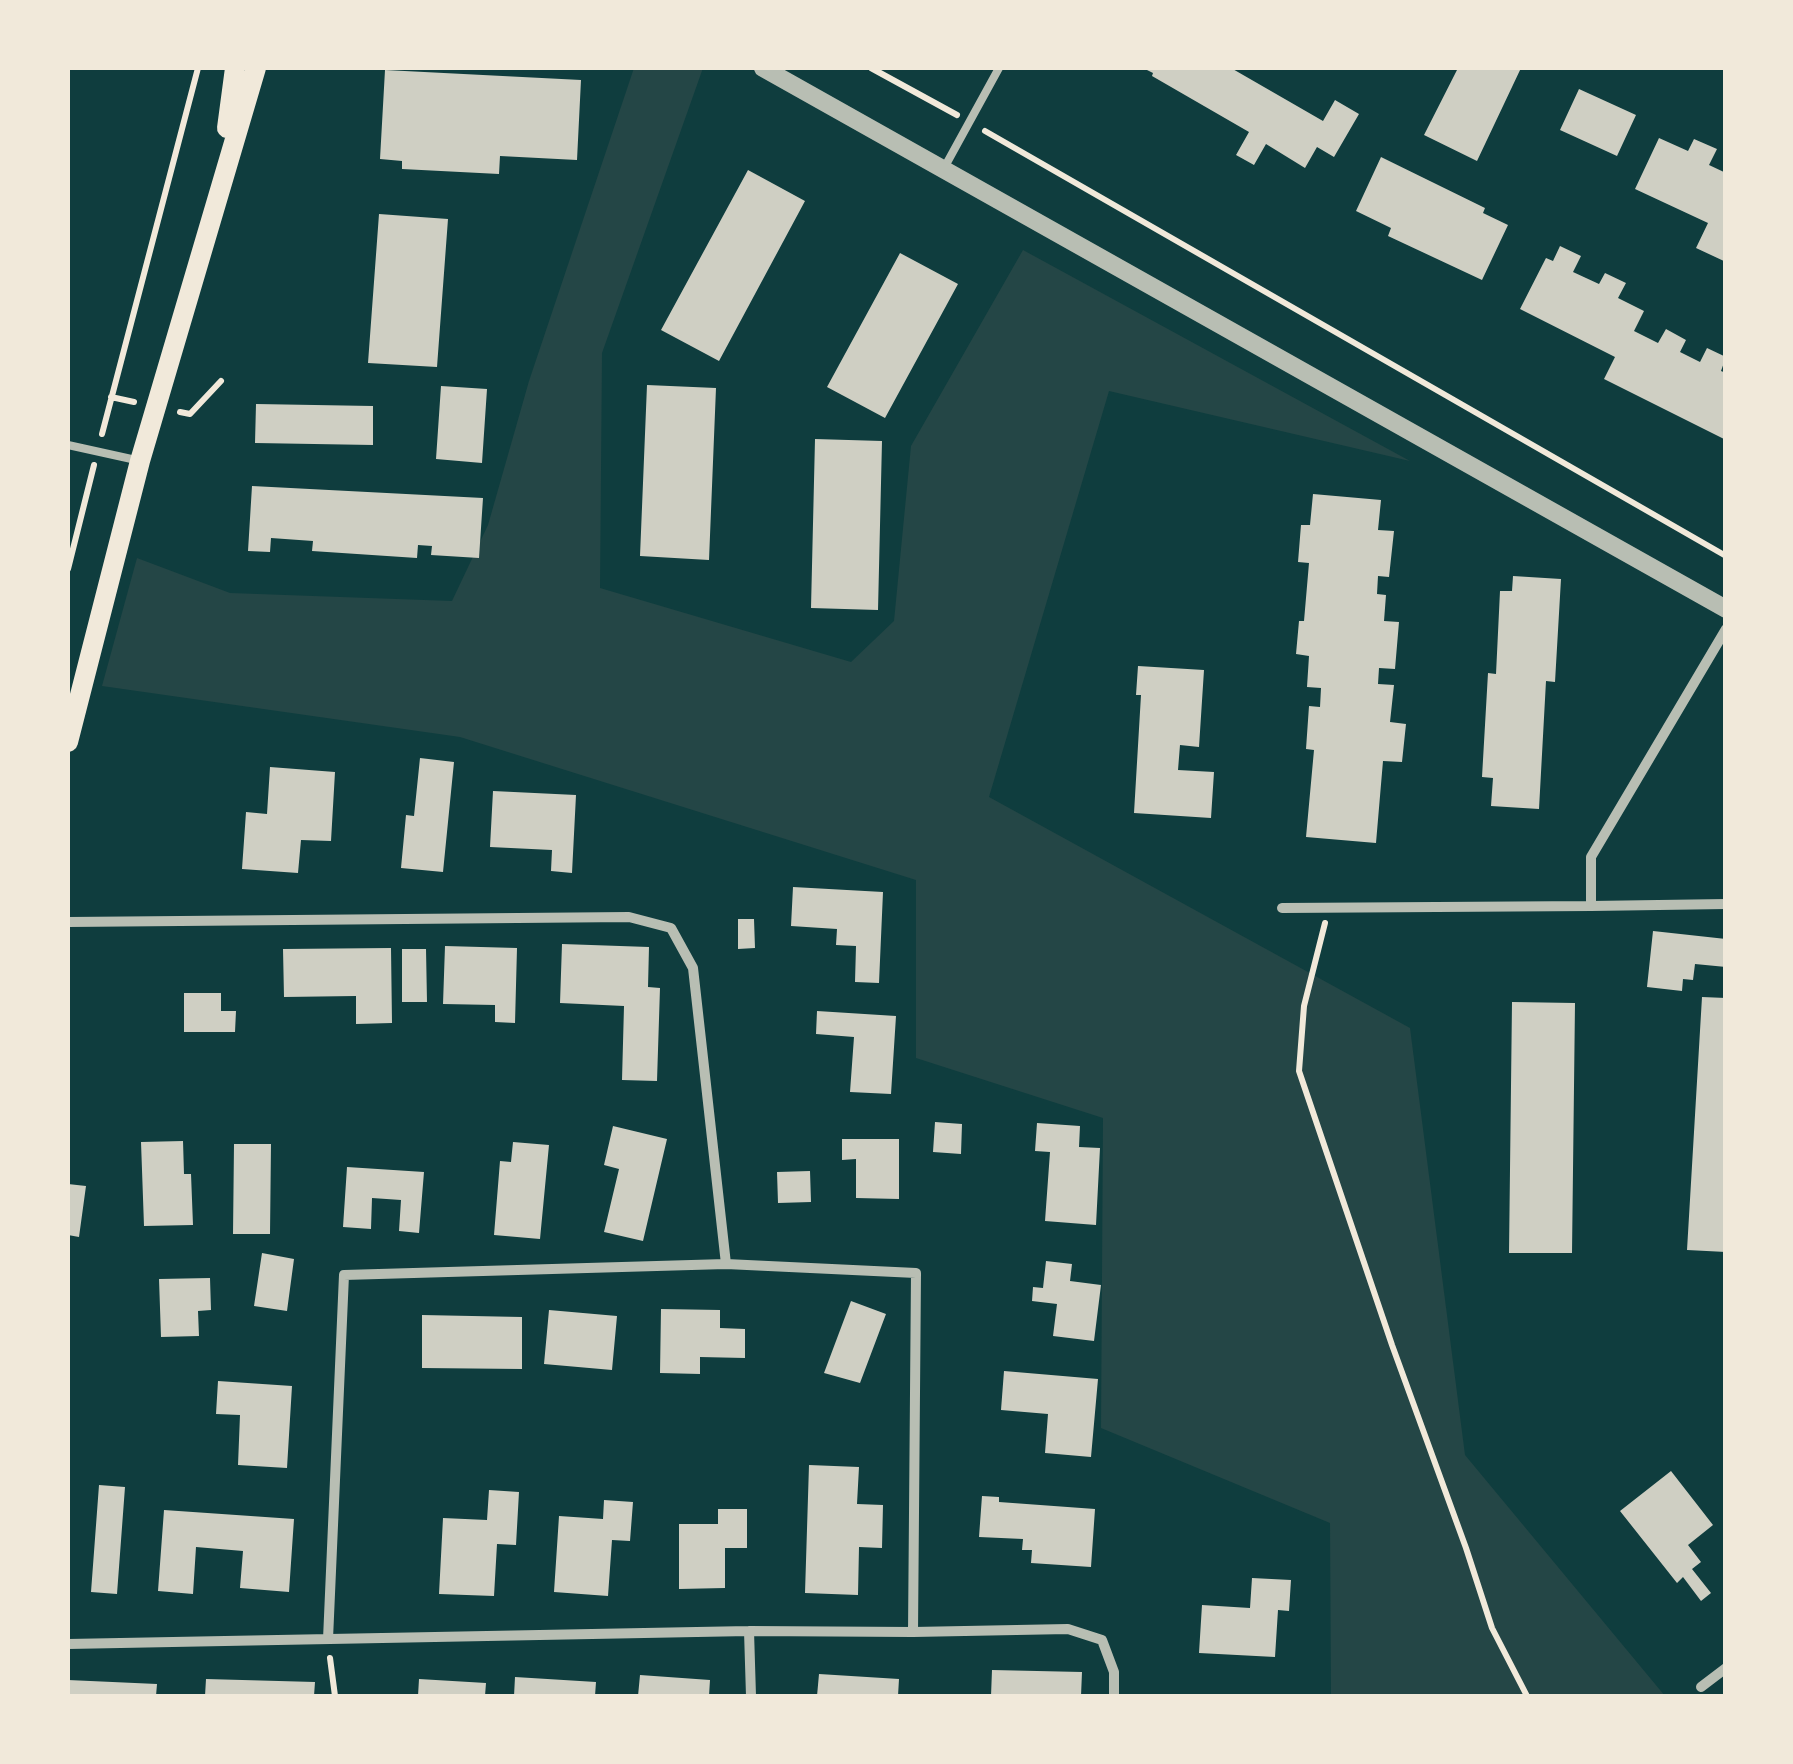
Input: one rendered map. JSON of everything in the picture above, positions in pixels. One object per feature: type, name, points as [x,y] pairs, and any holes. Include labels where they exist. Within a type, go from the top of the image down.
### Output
[{"type":"main road","points":[[220,190],[236,68]]},
{"type":"main road","points":[[68,742],[140,461],[256,68]]},
{"type":"street","points":[[763,68],[1726,609]]},
{"type":"street","points":[[1591,906],[1591,857],[1726,630]]},
{"type":"street","points":[[1282,908],[1726,904]]},
{"type":"street","points":[[68,922],[629,917],[671,928],[693,968],[726,1264]]},
{"type":"street","points":[[328,1639],[344,1275],[726,1264],[916,1273],[913,1632]]},
{"type":"street","points":[[68,1644],[749,1631],[1068,1630],[1102,1640],[1114,1672],[1114,1696]]},
{"type":"street","points":[[749,1631],[751,1696]]},
{"type":"street","points":[[1701,1687],[1726,1668]]},
{"type":"lane","points":[[943,170],[999,68]]},
{"type":"lane","points":[[68,445],[140,461]]},
{"type":"path","points":[[68,569],[198,68]]},
{"type":"path","points":[[871,68],[1726,556]]},
{"type":"path","points":[[1330,908],[1304,1006],[1299,1071],[1492,1628],[1527,1696]]},
{"type":"path","points":[[328,1639],[335,1696]]},
{"type":"shaded area","points":[[634,68],[703,68],[602,353],[600,588],[851,662],[894,621],[911,446],[1023,250],[1410,461],[1109,391],[989,797],[1410,1028],[1465,1455],[1665,1696],[1331,1696],[1330,1523],[1101,1428],[1103,1118],[916,1058],[916,880],[460,737],[102,686],[137,558],[230,593],[452,601],[488,525],[529,381]]},
{"type":"building","points":[[1143,68],[1231,68],[1323,121],[1335,100],[1359,114],[1334,157],[1317,147],[1305,168],[1266,144],[1254,165],[1236,155],[1249,132]]},
{"type":"building","points":[[1458,68],[1521,68],[1477,161],[1424,135]]},
{"type":"building","points":[[385,70],[581,80],[577,160],[500,156],[499,174],[402,169],[402,161],[380,159]]},
{"type":"building","points":[[1579,89],[1636,115],[1617,156],[1560,130]]},
{"type":"building","points":[[1659,138],[1688,151],[1694,139],[1717,149],[1709,165],[1726,173],[1726,262],[1696,248],[1708,223],[1635,189]]},
{"type":"building","points":[[1381,157],[1485,208],[1483,213],[1508,225],[1482,280],[1388,236],[1391,228],[1356,211]]},
{"type":"building","points":[[748,170],[805,201],[719,361],[661,330]]},
{"type":"building","points":[[379,214],[448,219],[437,367],[368,363]]},
{"type":"building","points":[[1560,246],[1581,256],[1573,272],[1599,284],[1605,273],[1626,283],[1618,298],[1644,311],[1634,331],[1658,343],[1666,329],[1686,340],[1680,352],[1700,362],[1707,348],[1726,357],[1721,371],[1726,373],[1726,440],[1604,379],[1615,357],[1520,309],[1546,258],[1553,261]]},
{"type":"building","points":[[900,253],[958,284],[885,418],[827,387]]},
{"type":"building","points":[[647,385],[716,388],[709,560],[640,556]]},
{"type":"building","points":[[441,386],[487,389],[482,463],[436,459]]},
{"type":"building","points":[[256,404],[373,406],[373,445],[255,443]]},
{"type":"building","points":[[815,439],[882,441],[878,610],[811,608]]},
{"type":"building","points":[[252,486],[483,498],[479,558],[431,555],[432,546],[418,545],[417,558],[312,551],[313,541],[271,538],[270,552],[248,551]]},
{"type":"building","points":[[1313,494],[1381,500],[1378,530],[1394,531],[1389,577],[1378,576],[1377,594],[1386,595],[1384,621],[1399,622],[1395,669],[1379,668],[1378,684],[1394,685],[1390,722],[1406,724],[1402,762],[1383,761],[1376,843],[1306,837],[1314,750],[1306,749],[1309,706],[1320,707],[1321,688],[1307,687],[1309,656],[1296,654],[1299,621],[1304,621],[1309,563],[1298,562],[1301,525],[1310,525]]},
{"type":"building","points":[[1513,576],[1561,579],[1555,682],[1546,681],[1539,809],[1491,806],[1493,778],[1482,777],[1488,673],[1496,674],[1500,591],[1512,591]]},
{"type":"building","points":[[1138,666],[1204,670],[1199,747],[1180,745],[1178,770],[1214,772],[1211,818],[1134,813],[1141,695],[1136,695]]},
{"type":"building","points":[[420,758],[454,762],[443,872],[401,868],[406,815],[414,816]]},
{"type":"building","points":[[270,767],[335,772],[331,841],[301,840],[298,873],[242,869],[246,812],[267,814]]},
{"type":"building","points":[[493,791],[576,795],[572,873],[551,871],[552,850],[490,847]]},
{"type":"building","points":[[793,887],[883,892],[879,983],[855,982],[856,946],[836,945],[837,929],[791,926]]},
{"type":"building","points":[[738,919],[754,919],[755,948],[738,949]]},
{"type":"building","points":[[1653,931],[1726,939],[1726,967],[1695,964],[1693,980],[1683,979],[1682,991],[1647,987]]},
{"type":"building","points":[[562,944],[649,947],[648,987],[660,988],[657,1081],[622,1080],[624,1006],[560,1003]]},
{"type":"building","points":[[445,946],[517,948],[515,1023],[495,1022],[495,1005],[443,1004]]},
{"type":"building","points":[[391,948],[392,1023],[356,1024],[356,996],[284,997],[283,949]]},
{"type":"building","points":[[402,949],[426,949],[427,1002],[402,1002]]},
{"type":"building","points":[[184,993],[221,993],[221,1011],[236,1011],[235,1032],[184,1032]]},
{"type":"building","points":[[1702,997],[1726,998],[1726,1252],[1687,1250]]},
{"type":"building","points":[[1512,1002],[1575,1003],[1572,1253],[1509,1253]]},
{"type":"building","points":[[817,1011],[896,1016],[891,1094],[850,1092],[854,1037],[816,1034]]},
{"type":"building","points":[[935,1122],[962,1124],[961,1154],[933,1152]]},
{"type":"building","points":[[1037,1123],[1080,1126],[1079,1147],[1100,1148],[1096,1225],[1045,1221],[1050,1152],[1035,1151]]},
{"type":"building","points":[[613,1126],[667,1139],[643,1241],[604,1232],[619,1169],[604,1165]]},
{"type":"building","points":[[842,1139],[899,1139],[899,1199],[856,1198],[856,1159],[842,1160]]},
{"type":"building","points":[[183,1141],[184,1174],[191,1174],[193,1225],[144,1226],[141,1142]]},
{"type":"building","points":[[513,1142],[549,1145],[540,1239],[494,1235],[500,1161],[511,1162]]},
{"type":"building","points":[[234,1144],[271,1144],[270,1234],[233,1234]]},
{"type":"building","points":[[347,1167],[424,1172],[419,1233],[399,1231],[401,1200],[372,1198],[371,1229],[343,1227]]},
{"type":"building","points":[[810,1171],[811,1202],[778,1203],[777,1172]]},
{"type":"building","points":[[68,1184],[86,1186],[79,1237],[68,1235]]},
{"type":"building","points":[[262,1253],[294,1259],[287,1311],[254,1306]]},
{"type":"building","points":[[1046,1261],[1072,1264],[1070,1281],[1101,1285],[1094,1341],[1053,1336],[1057,1304],[1032,1301],[1033,1287],[1043,1288]]},
{"type":"building","points":[[210,1278],[211,1310],[198,1311],[199,1336],[161,1337],[159,1279]]},
{"type":"building","points":[[851,1301],[886,1314],[860,1383],[824,1373]]},
{"type":"building","points":[[661,1309],[720,1310],[720,1328],[745,1329],[745,1358],[700,1357],[700,1374],[660,1373]]},
{"type":"building","points":[[549,1310],[617,1316],[612,1370],[544,1364]]},
{"type":"building","points":[[422,1315],[522,1317],[522,1369],[422,1368]]},
{"type":"building","points":[[1004,1371],[1098,1379],[1091,1457],[1045,1453],[1048,1414],[1001,1410]]},
{"type":"building","points":[[218,1381],[292,1386],[287,1468],[238,1465],[240,1415],[216,1414]]},
{"type":"building","points":[[809,1465],[859,1467],[857,1504],[883,1505],[882,1548],[859,1547],[858,1595],[805,1593]]},
{"type":"building","points":[[1671,1471],[1713,1525],[1688,1545],[1701,1562],[1692,1569],[1711,1593],[1701,1601],[1683,1577],[1677,1583],[1620,1511]]},
{"type":"building","points":[[99,1485],[125,1487],[117,1594],[91,1592]]},
{"type":"building","points":[[489,1490],[519,1492],[516,1545],[497,1544],[494,1596],[439,1594],[443,1518],[487,1520]]},
{"type":"building","points":[[982,1496],[999,1497],[999,1502],[1095,1509],[1091,1567],[1031,1563],[1032,1550],[1022,1550],[1023,1539],[979,1537]]},
{"type":"building","points":[[604,1500],[633,1502],[630,1541],[612,1540],[608,1596],[554,1592],[559,1516],[603,1519]]},
{"type":"building","points":[[718,1509],[747,1509],[747,1548],[725,1548],[725,1588],[679,1589],[679,1524],[718,1524]]},
{"type":"building","points":[[164,1510],[294,1519],[289,1592],[240,1588],[243,1551],[196,1547],[193,1594],[158,1591]]},
{"type":"building","points":[[1252,1578],[1291,1580],[1289,1611],[1278,1610],[1275,1657],[1199,1653],[1202,1605],[1250,1608]]},
{"type":"building","points":[[992,1670],[1082,1672],[1081,1696],[991,1696]]},
{"type":"building","points":[[819,1674],[899,1679],[898,1696],[817,1696]]},
{"type":"building","points":[[640,1675],[710,1680],[709,1696],[638,1696]]},
{"type":"building","points":[[515,1677],[596,1682],[595,1696],[514,1696]]},
{"type":"building","points":[[206,1679],[315,1682],[314,1696],[205,1696]]},
{"type":"building","points":[[419,1679],[486,1683],[485,1696],[418,1696]]},
{"type":"building","points":[[68,1680],[157,1684],[156,1696],[68,1696]]}]
